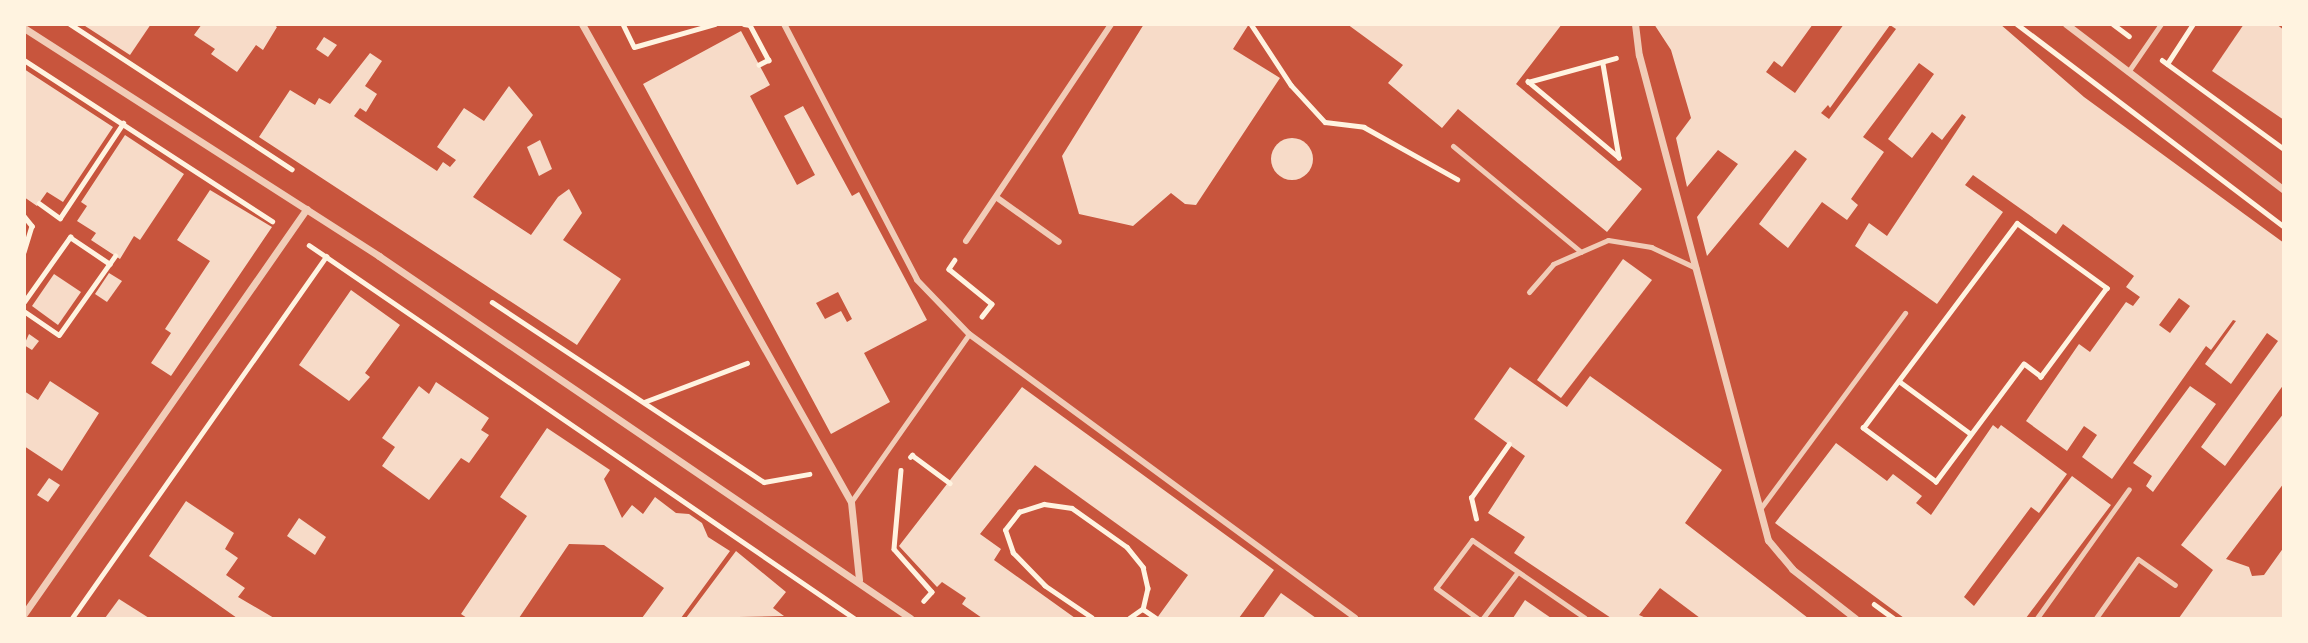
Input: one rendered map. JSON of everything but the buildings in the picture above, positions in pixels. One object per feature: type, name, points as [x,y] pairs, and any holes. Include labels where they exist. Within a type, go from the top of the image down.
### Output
[{"type":"street","points":[[582,24],[851,502],[859,580]]},
{"type":"street","points":[[784,24],[917,280],[969,334],[1355,618]]},
{"type":"street","points":[[966,241],[1111,24]]},
{"type":"street","points":[[1636,24],[1639,55],[1769,540],[1792,569],[1855,618]]},
{"type":"street","points":[[2066,24],[2284,190]]},
{"type":"street","points":[[24,28],[307,209],[859,580],[910,618]]},
{"type":"street","points":[[996,197],[1059,242]]},
{"type":"street","points":[[24,614],[307,209]]},
{"type":"lane","points":[[2128,72],[2161,24]]},
{"type":"lane","points":[[1452,146],[1581,252]]},
{"type":"lane","points":[[1529,292],[1553,264],[1608,240],[1651,247],[1696,268]]},
{"type":"lane","points":[[1760,509],[1905,313]]},
{"type":"lane","points":[[851,502],[969,334]]},
{"type":"lane","points":[[2037,618],[2129,489]]},
{"type":"lane","points":[[1477,618],[1436,588],[1472,541],[1585,618]]},
{"type":"lane","points":[[2096,618],[2138,559],[2175,585]]},
{"type":"lane","points":[[1483,618],[1517,573]]},
{"type":"path","points":[[70,24],[299,174]]},
{"type":"path","points":[[622,24],[634,47],[715,24]]},
{"type":"path","points":[[744,24],[750,25],[769,60],[759,65]]},
{"type":"path","points":[[1251,24],[1290,85],[1325,122],[1364,127],[1468,184],[1491,177]]},
{"type":"path","points":[[2017,24],[2284,226]]},
{"type":"path","points":[[2113,24],[2284,149]]},
{"type":"path","points":[[2166,64],[2193,24]]},
{"type":"path","points":[[1603,64],[1619,158],[1528,82],[1603,64],[1617,57]]},
{"type":"path","points":[[24,60],[326,256],[854,618]]},
{"type":"path","points":[[39,203],[61,218],[90,167],[122,124]]},
{"type":"path","points":[[24,216],[32,226],[24,252]]},
{"type":"path","points":[[2017,223],[2107,288],[2041,377],[2024,364],[1936,482],[1864,428],[1899,381],[2017,223]]},
{"type":"path","points":[[24,303],[70,237],[110,264]]},
{"type":"path","points":[[966,241],[949,269],[992,304],[969,334]]},
{"type":"path","points":[[24,311],[60,335],[115,256]]},
{"type":"path","points":[[72,618],[326,256]]},
{"type":"path","points":[[489,300],[764,482],[833,470]]},
{"type":"path","points":[[644,402],[768,355]]},
{"type":"path","points":[[1899,381],[1971,434]]},
{"type":"path","points":[[1472,541],[1476,519],[1471,498],[1509,444]]},
{"type":"path","points":[[910,618],[932,592],[894,549],[901,471],[912,454],[950,483]]},
{"type":"path","points":[[1092,618],[1045,586],[1013,553],[1005,530],[1019,512],[1058,505],[1093,519],[1143,567],[1148,588],[1143,609],[1130,618]]},
{"type":"path","points":[[1143,609],[1156,618]]}]
